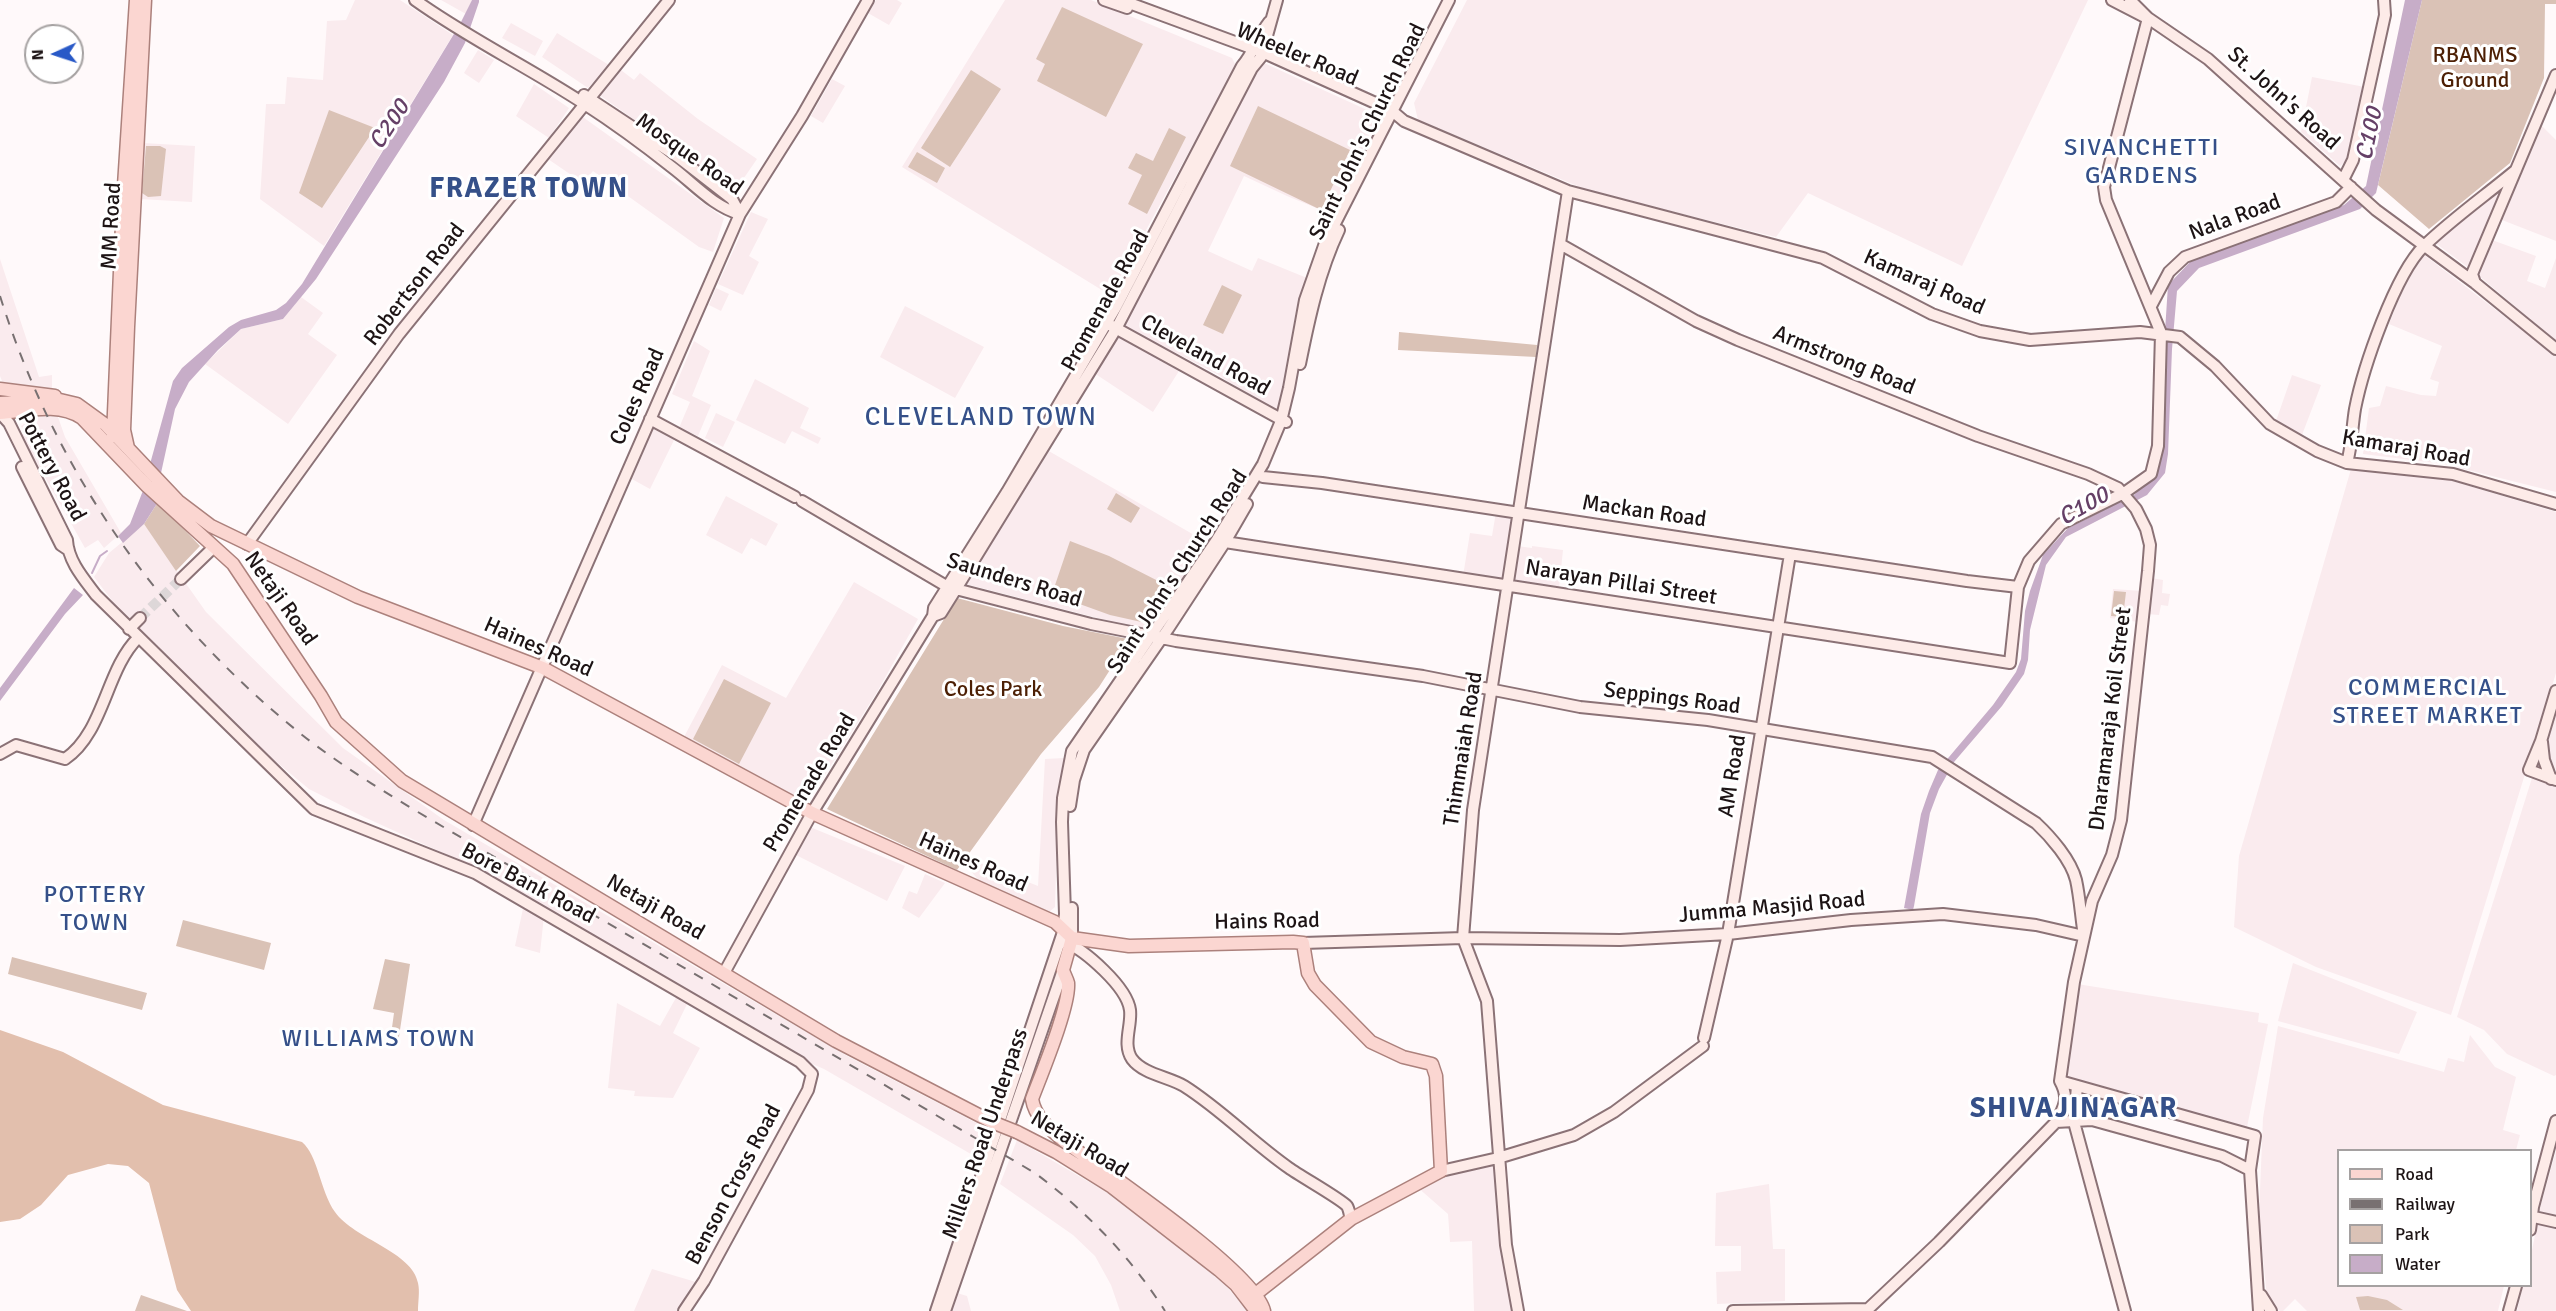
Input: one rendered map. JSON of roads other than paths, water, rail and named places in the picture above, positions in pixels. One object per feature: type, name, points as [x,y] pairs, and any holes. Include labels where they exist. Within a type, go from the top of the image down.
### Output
[{"type":"main road","name":"MM Road","points":[[113,449],[123,201],[136,0]]},
{"type":"main road","name":"MM Road","points":[[130,453],[125,439],[124,419],[145,0]]},
{"type":"main road","points":[[0,389],[50,395],[60,400]]},
{"type":"main road","name":"Haines Road","points":[[0,403],[60,400],[77,404],[106,425],[152,483],[211,526],[358,597],[543,668],[813,813],[1055,922],[1067,941]]},
{"type":"main road","points":[[0,413],[64,409],[82,418],[113,449]]},
{"type":"main road","name":"Netaji Road","points":[[113,449],[152,483],[232,564],[336,722],[402,781],[836,1041],[992,1122],[1056,1152],[1112,1187],[1252,1297]]},
{"type":"main road","points":[[232,564],[236,555],[247,544]]},
{"type":"main road","points":[[1063,970],[1067,941]]},
{"type":"main road","name":"Hains Road","points":[[1067,941],[1129,946],[1293,942],[1304,944]]},
{"type":"main road","points":[[1252,1297],[1351,1219],[1441,1171],[1436,1076],[1432,1064],[1403,1057],[1371,1042],[1315,986],[1308,973],[1304,944]]},
{"type":"main road","name":"Netaji Road","points":[[1063,970],[1068,982],[1067,992],[1060,1021],[1032,1100],[1033,1107],[1044,1123],[1064,1141],[1202,1244],[1263,1310]]},
{"type":"street","name":"Mosque Road","points":[[415,0],[547,71],[587,102],[678,157],[732,198],[741,214]]},
{"type":"street","name":"Mosque Road","points":[[427,0],[466,29]]},
{"type":"street","name":"Robertson Road","points":[[247,544],[399,334],[669,0]]},
{"type":"street","name":"Coles Road","points":[[473,825],[741,214],[802,117],[868,0]]},
{"type":"street","name":"Wheeler Road","points":[[1104,0],[1257,53]]},
{"type":"street","name":"Wheeler Road","points":[[1121,0],[1257,53],[1392,114]]},
{"type":"street","name":"Promenade Road","points":[[724,973],[813,813],[933,616],[940,613],[952,588],[1111,326],[1242,66],[1257,53],[1259,35],[1269,22],[1277,0]]},
{"type":"street","name":"Saint John's Church Road","points":[[1156,637],[1225,542],[1263,477],[1283,422],[1330,249],[1392,114],[1449,0]]},
{"type":"street","name":"Saint John's Church Road","points":[[1392,114],[1455,0]]},
{"type":"street","name":"St. John's Road","points":[[2112,0],[2148,18],[2208,59],[2369,202],[2423,247],[2475,283],[2556,349]]},
{"type":"street","name":"St. John's Road","points":[[2130,0],[2148,18]]},
{"type":"street","points":[[2350,186],[2353,160],[2385,15],[2384,0]]},
{"type":"street","points":[[2019,587],[2029,561],[2061,524],[2128,498],[2151,474],[2158,446],[2161,333],[2106,200],[2104,187],[2148,18]]},
{"type":"street","points":[[2475,283],[2472,274],[2556,75]]},
{"type":"street","name":"Kamaraj Road","points":[[1392,114],[1568,191],[1823,258],[1932,314],[2001,337],[2030,340],[2161,333],[2180,337],[2215,366],[2270,424],[2317,450],[2347,463],[2437,470],[2556,504]]},
{"type":"street","points":[[2347,463],[2351,449],[2355,409],[2374,340],[2407,266],[2423,247],[2516,170]]},
{"type":"street","name":"Nala Road","points":[[2151,306],[2169,272],[2185,257],[2336,202],[2350,186]]},
{"type":"street","name":"Thimmaiah Road","points":[[1518,1311],[1507,1255],[1486,1001],[1463,938],[1473,810],[1568,191]]},
{"type":"street","name":"Armstrong Road","points":[[1560,244],[1696,321],[1738,340],[1978,436],[2088,474],[2128,498]]},
{"type":"street","name":"Cleveland Road","points":[[1111,326],[1283,422]]},
{"type":"street","name":"Pottery Road","points":[[0,413],[5,432],[60,545],[68,549],[96,595],[153,653]]},
{"type":"street","name":"Saunders Road","points":[[650,419],[798,499],[952,588],[1104,628],[1156,637]]},
{"type":"street","name":"Saint John's Church Road","points":[[1043,995],[1067,941],[1069,825],[1074,780],[1084,750],[1250,486],[1283,422]]},
{"type":"street","name":"Mackan Road","points":[[1263,477],[1322,483],[2019,587]]},
{"type":"street","name":"Dharamaraja Koil Street","points":[[2084,936],[2092,901],[2117,838],[2131,738],[2150,545],[2146,529],[2128,498]]},
{"type":"street","name":"Narayan Pillai Street","points":[[1225,542],[2010,663],[2019,587]]},
{"type":"street","points":[[181,579],[214,547]]},
{"type":"street","name":"AM Road","points":[[1498,1158],[1574,1135],[1614,1112],[1704,1042],[1728,934],[1790,554]]},
{"type":"street","points":[[129,629],[140,618]]},
{"type":"street","name":"Seppings Road","points":[[1156,637],[1423,676],[1580,707],[1708,720],[1932,757],[2036,823],[2056,846],[2076,878],[2084,936]]},
{"type":"street","points":[[0,754],[16,745],[65,759],[78,750],[106,698],[128,648],[138,638]]},
{"type":"street","name":"Bore Bank Road","points":[[153,653],[314,809],[475,873],[800,1062],[812,1074]]},
{"type":"street","points":[[2554,780],[2529,770],[2541,741],[2556,691]]},
{"type":"street","points":[[2541,741],[2544,760],[2554,780]]},
{"type":"street","name":"Jumma Masjid Road","points":[[1463,938],[1620,940],[1728,934],[1851,920],[1943,914],[2024,924],[2084,936]]},
{"type":"street","points":[[1733,1311],[1867,1310],[1935,1247],[2056,1122],[2066,1103],[2066,1092],[2060,1081],[2084,936]]},
{"type":"street","name":"Hains Road","points":[[1304,944],[1463,938]]},
{"type":"street","points":[[1067,941],[1096,961],[1127,1001],[1130,1011],[1127,1048],[1132,1060],[1145,1070],[1182,1085],[1217,1109],[1288,1167],[1347,1206],[1351,1219]]},
{"type":"street","name":"Millers Road Underpass","points":[[945,1311],[1063,970]]},
{"type":"street","name":"Millers Road Underpass","points":[[936,1311],[1043,995]]},
{"type":"street","name":"Benson Cross Road","points":[[684,1311],[704,1281],[808,1090],[812,1074]]},
{"type":"street","points":[[2060,1081],[2255,1136],[2250,1170],[2259,1311]]},
{"type":"street","points":[[2077,1086],[2074,1122],[2125,1311]]},
{"type":"street","points":[[2056,1122],[2092,1120],[2222,1156],[2250,1170]]},
{"type":"street","points":[[2532,1224],[2533,1207],[2556,1121]]},
{"type":"street","points":[[1441,1171],[1498,1158]]},
{"type":"street","points":[[2534,1217],[2556,1222]]},
{"type":"street","points":[[2509,1311],[2516,1287]]},
{"type":"street","points":[[2258,1290],[2271,1311]]},
{"type":"water","points":[[472,0],[479,0],[479,2],[465,43],[444,82],[316,279],[283,319],[241,329],[189,382],[175,409],[161,473],[150,464],[173,381],[182,368],[229,327],[241,320],[276,310],[286,303],[302,284],[460,24]]},
{"type":"water","points":[[2405,0],[2422,0],[2376,193],[2360,209],[2199,268],[2177,291],[2165,473],[2147,495],[2066,537],[2046,565],[2030,630],[2028,660],[2024,674],[2002,706],[1954,762],[1939,789],[1930,813],[1913,910],[1904,908],[1921,814],[1929,791],[1938,770],[1993,705],[2016,672],[2021,659],[2025,611],[2043,555],[2068,528],[2134,495],[2156,470],[2168,285],[2192,260],[2344,205],[2366,186]]},
{"type":"water","points":[[144,488],[158,502],[144,524],[123,543],[118,536],[130,524]]},
{"type":"water","points":[[74,588],[83,595],[65,614],[0,701],[0,688]]},
{"type":"waterway","name":"C200","points":[[92,573],[100,556],[107,551]]},
{"type":"tunnel","points":[[140,618],[181,579]]},
{"type":"railway","points":[[0,296],[23,361],[51,423],[83,483],[120,540],[160,594],[205,646],[254,693],[306,738],[397,799],[1035,1173],[1090,1219],[1122,1253],[1165,1311]]},
{"type":"district","name":"SIVANCHETTI GARDENS","points":[[2142,163]]},
{"type":"district","name":"FRAZER TOWN","points":[[529,190]]},
{"type":"district","name":"CLEVELAND TOWN","points":[[981,418]]},
{"type":"district","name":"COMMERCIAL STREET MARKET","points":[[2428,703]]},
{"type":"district","name":"POTTERY TOWN","points":[[95,910]]},
{"type":"district","name":"WILLIAMS TOWN","points":[[379,1040]]},
{"type":"district","name":"SHIVAJINAGAR","points":[[2074,1110]]},
{"type":"park label","name":"RBANMS Ground","points":[[2475,68]]},
{"type":"park label","name":"Coles Park","points":[[993,690]]},
{"type":"water label","name":"C100","points":[[2370,134]]},
{"type":"water label","name":"C100","points":[[2084,507]]}]
